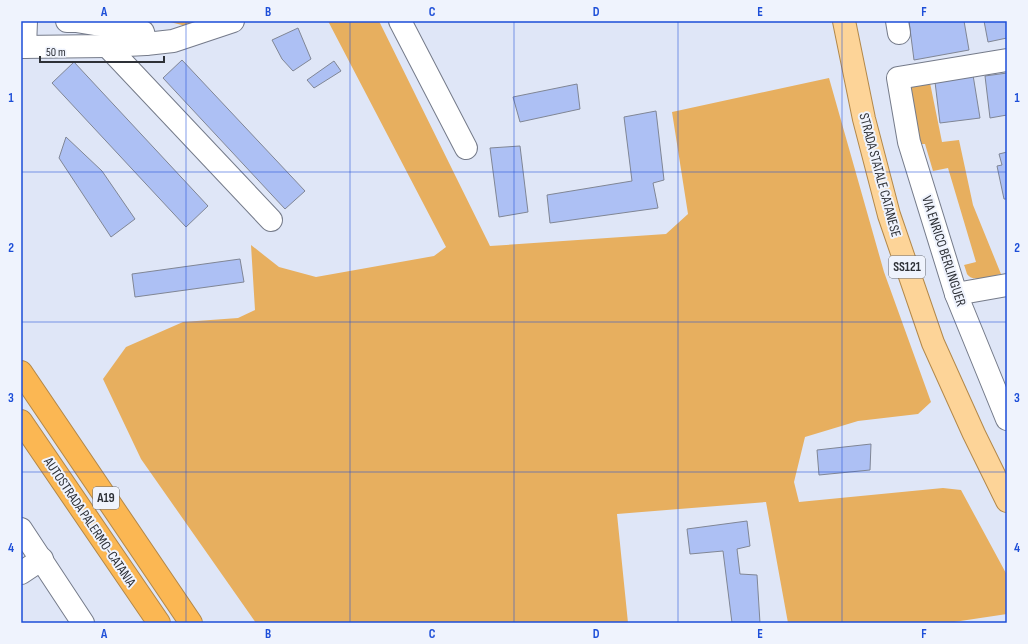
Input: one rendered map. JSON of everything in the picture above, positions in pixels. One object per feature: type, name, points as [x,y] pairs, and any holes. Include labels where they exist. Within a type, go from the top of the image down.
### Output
[{"type":"highway","name":"AUTOSTRADA PALERMO-CATANIA","points":[[21,372],[191,623]]},
{"type":"highway","name":"AUTOSTRADA PALERMO-CATANIA","points":[[21,421],[159,623]]},
{"type":"main road","name":"STRADA STATALE CATANESE","points":[[844,21],[864,119],[892,223],[933,343],[974,434],[1007,501]]},
{"type":"street","points":[[26,21],[23,47],[107,46],[139,32]]},
{"type":"street","points":[[68,21],[76,21],[139,32],[173,41],[233,21]]},
{"type":"street","points":[[76,21],[76,47]]},
{"type":"street","points":[[400,21],[466,148]]},
{"type":"street","points":[[107,46],[271,220]]},
{"type":"street","name":"VIA ENRICO BERLINGUER","points":[[1007,60],[898,78],[909,142],[956,294],[1007,419]]},
{"type":"street","points":[[956,294],[1007,285]]},
{"type":"street","points":[[21,529],[83,623]]},
{"type":"street","points":[[21,573],[42,559]]},
{"type":"shaded area","points":[[166,21],[195,21],[186,26]]},
{"type":"shaded area","points":[[328,21],[379,21],[490,246],[666,234],[688,214],[672,112],[829,78],[884,272],[931,402],[918,414],[858,421],[805,437],[794,482],[799,502],[943,488],[961,490],[1007,575],[1007,614],[947,623],[788,623],[766,502],[617,514],[628,623],[256,623],[141,459],[103,379],[126,347],[183,322],[238,318],[255,310],[251,245],[279,267],[316,277],[434,256],[446,247]]},
{"type":"shaded area","points":[[928,73],[942,142],[959,140],[973,205],[1001,274],[978,279],[970,277],[967,274],[964,265],[976,262],[948,168],[933,171],[925,144],[919,144],[906,85]]},
{"type":"building","points":[[909,21],[964,21],[969,50],[914,60]]},
{"type":"building","points":[[984,21],[1007,21],[1007,38],[988,42]]},
{"type":"building","points":[[298,28],[311,59],[293,71],[282,59],[272,40]]},
{"type":"building","points":[[182,60],[305,191],[285,209],[163,78]]},
{"type":"building","points":[[334,61],[341,71],[314,88],[307,80]]},
{"type":"building","points":[[74,62],[208,206],[186,227],[52,83]]},
{"type":"building","points":[[1007,73],[1007,115],[990,118],[985,76]]},
{"type":"building","points":[[973,75],[980,118],[940,123],[935,82]]},
{"type":"building","points":[[577,84],[580,109],[520,122],[513,97]]},
{"type":"building","points":[[656,111],[664,180],[653,183],[658,208],[550,223],[547,195],[632,181],[624,117]]},
{"type":"building","points":[[66,137],[102,171],[135,219],[111,237],[59,158]]},
{"type":"building","points":[[520,146],[528,212],[499,217],[490,148]]},
{"type":"building","points":[[1007,152],[1007,199],[1004,199],[997,166],[1002,165],[999,154]]},
{"type":"building","points":[[240,259],[244,282],[135,297],[132,274]]},
{"type":"building","points":[[871,444],[870,470],[819,475],[817,450]]},
{"type":"building","points":[[747,521],[750,546],[737,549],[740,574],[757,575],[760,623],[732,623],[723,551],[690,554],[687,529]]}]
